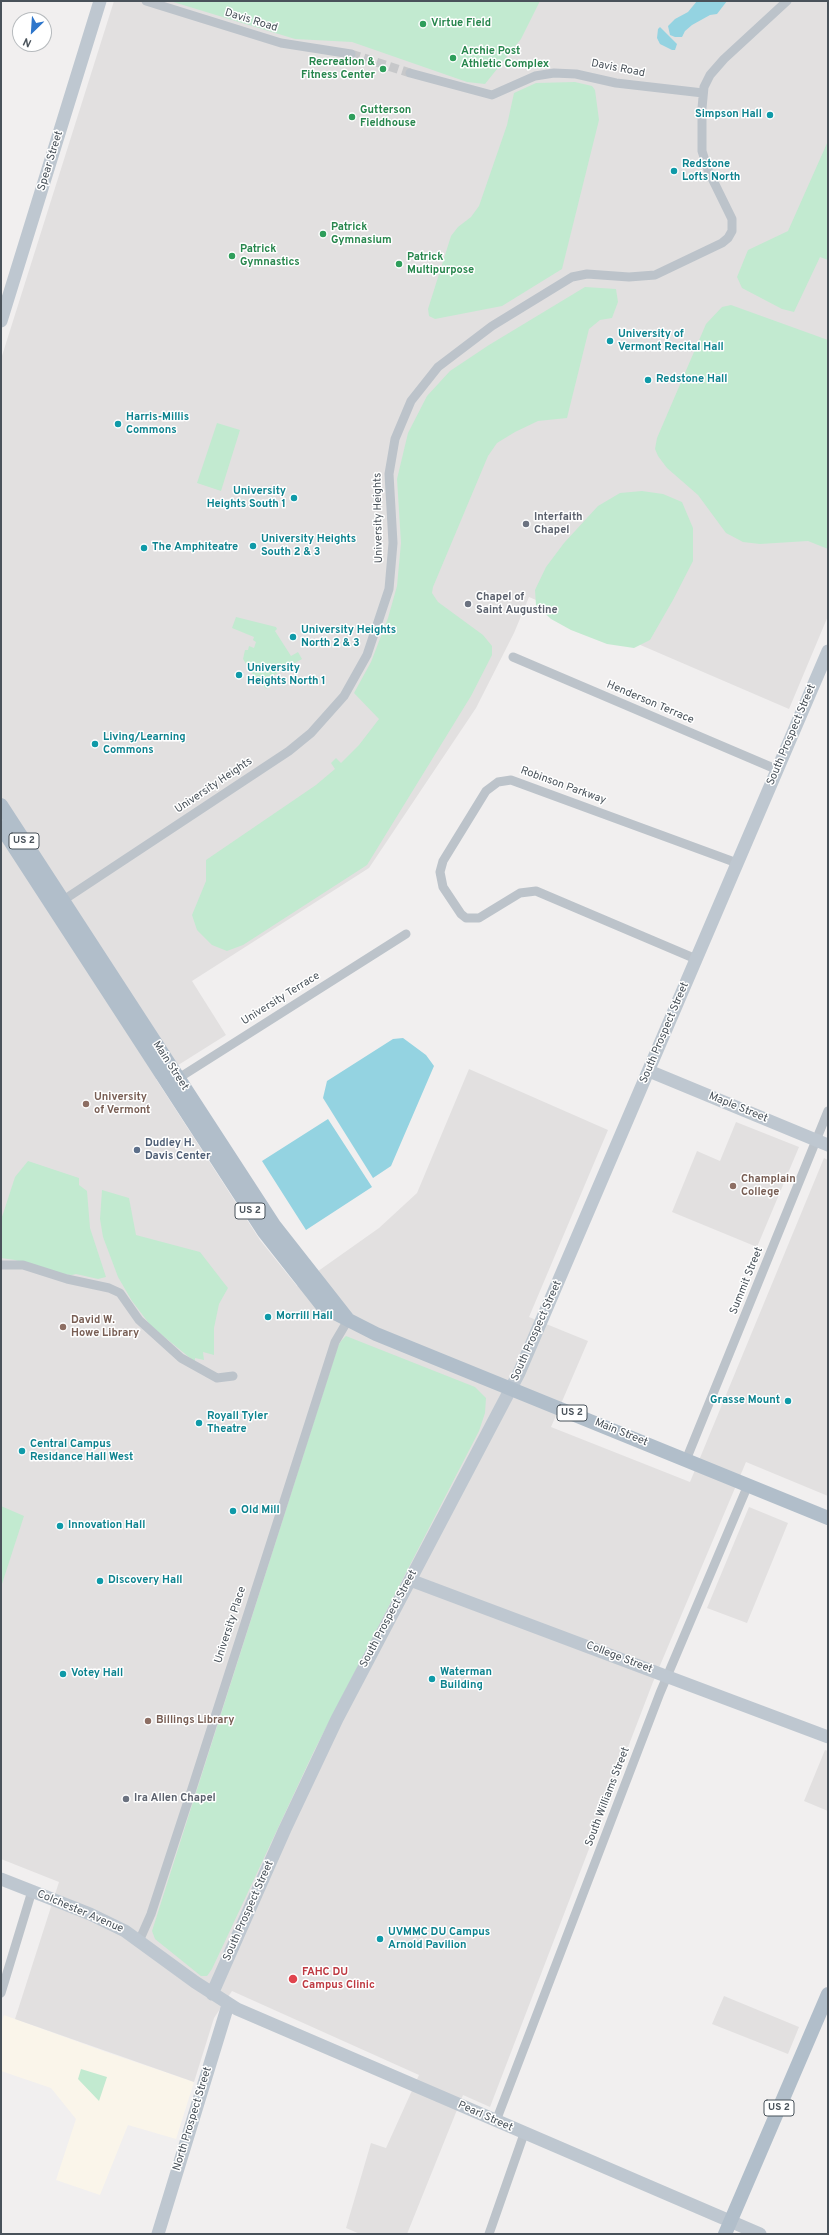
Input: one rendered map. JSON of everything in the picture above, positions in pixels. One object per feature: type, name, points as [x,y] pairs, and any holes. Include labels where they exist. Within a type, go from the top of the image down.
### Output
[{"type":"main road","name":"Main Street","points":[[1,805],[58,904],[173,1082],[274,1225],[348,1320],[376,1334],[828,1518]]},
{"type":"main road","name":"Main Street","points":[[1,827],[58,904]]},
{"type":"main road","name":"US 2","points":[[728,2228],[824,2015],[828,1994]]},
{"type":"street","name":"Spear Street","points":[[1,321],[100,1]]},
{"type":"street","name":"Davis Road","points":[[146,1],[278,42],[300,47],[351,54]]},
{"type":"street","points":[[703,93],[710,75],[717,66],[787,1]]},
{"type":"street","name":"Davis Road","points":[[410,73],[492,95],[535,76],[554,73],[576,74],[616,83],[703,93]]},
{"type":"street","name":"University Heights","points":[[58,904],[288,751],[311,733],[344,696],[367,655],[388,589],[393,543],[389,474],[395,439],[411,401],[438,367],[492,326],[572,277],[587,274],[629,277],[655,275],[722,243],[728,238],[733,227],[732,219],[708,170],[702,151],[703,93]]},
{"type":"street","name":"South Prospect Street","points":[[212,1994],[303,1789],[410,1580],[511,1389],[828,651]]},
{"type":"street","name":"Henderson Terrace","points":[[513,657],[778,770]]},
{"type":"street","name":"Robinson Parkway","points":[[696,959],[536,891],[525,892],[516,896],[479,918],[466,918],[461,914],[441,882],[440,872],[443,861],[486,791],[498,782],[511,780],[737,863]]},
{"type":"street","name":"University Terrace","points":[[173,1082],[406,934]]},
{"type":"street","name":"Maple Street","points":[[648,1071],[822,1142]]},
{"type":"street","name":"Summit Street","points":[[686,1460],[822,1142],[828,1111]]},
{"type":"street","points":[[1,1265],[22,1265],[67,1280],[109,1288],[120,1293],[139,1320],[182,1358],[217,1378],[233,1376]]},
{"type":"street","name":"University Place","points":[[140,1940],[151,1914],[185,1810],[335,1342],[348,1320]]},
{"type":"street","name":"South Williams Street","points":[[496,2121],[667,1676],[748,1485]]},
{"type":"street","name":"College Street","points":[[410,1580],[828,1737]]},
{"type":"street","name":"Colchester Avenue","points":[[1,1879],[107,1921],[140,1940],[212,1994]]},
{"type":"street","points":[[1,1993],[32,1891]]},
{"type":"street","name":"Pearl Street","points":[[212,1994],[228,2005],[496,2121],[728,2228],[760,2234]]},
{"type":"street","name":"North Prospect Street","points":[[158,2234],[228,2005]]},
{"type":"street","points":[[489,2234],[524,2134]]},
{"type":"shaded area","name":"University of Vermont","points":[[114,1],[828,1],[828,616],[789,709],[529,597],[514,633],[476,708],[369,868],[192,981],[226,1035],[156,1079],[260,1240],[297,1286],[379,1228],[417,1193],[469,1069],[608,1130],[529,1317],[588,1341],[551,1427],[690,1482],[824,1158],[828,1160],[828,1496],[746,1462],[653,1682],[490,2107],[463,2095],[407,2234],[360,2234],[346,2228],[371,2143],[386,2148],[419,2075],[232,1991],[214,2018],[194,2082],[15,2019],[59,1882],[1,1859],[1,359]]},
{"type":"shaded area","name":"Champlain College","points":[[736,1122],[799,1147],[757,1247],[672,1212],[697,1151],[720,1161]]},
{"type":"shaded area","points":[[749,1507],[788,1523],[747,1623],[707,1608]]},
{"type":"shaded area","points":[[825,1750],[828,1751],[828,1811],[804,1801]]},
{"type":"shaded area","points":[[724,1996],[799,2027],[788,2054],[712,2024]]},
{"type":"shaded area","points":[[4,2015],[194,2082],[176,2139],[128,2125],[100,2195],[56,2180],[76,2119],[51,2088],[1,2071],[1,2024]]},
{"type":"green space","name":"Archie Post Athletic Complex","points":[[170,1],[540,1],[521,39],[485,84],[467,82],[352,42],[295,39]]},
{"type":"green space","points":[[575,82],[592,86],[595,90],[599,120],[562,269],[502,306],[435,319],[429,316],[428,309],[451,236],[458,227],[471,217],[479,206],[507,125],[514,93],[536,83]]},
{"type":"green space","points":[[828,141],[828,260],[820,257],[794,312],[782,309],[742,288],[737,277],[748,250],[788,231]]},
{"type":"green space","points":[[585,287],[616,289],[618,302],[612,318],[600,320],[589,329],[567,418],[538,421],[497,443],[488,456],[433,587],[432,593],[438,602],[483,635],[492,646],[492,655],[471,696],[367,865],[243,945],[227,951],[212,945],[197,930],[192,915],[206,881],[206,860],[316,785],[335,769],[331,763],[336,758],[341,763],[359,745],[379,719],[354,693],[371,662],[388,618],[397,586],[401,543],[397,479],[408,433],[427,396],[450,371],[489,345]]},
{"type":"green space","points":[[731,305],[828,340],[828,549],[808,541],[760,544],[743,542],[726,533],[698,495],[667,468],[658,456],[655,449],[657,438],[706,324],[722,307]]},
{"type":"green space","points":[[217,423],[240,430],[221,491],[197,483]]},
{"type":"green space","points":[[642,491],[663,494],[682,502],[693,528],[693,561],[650,640],[634,648],[607,644],[571,630],[551,619],[536,605],[535,590],[546,567],[564,543],[598,506],[620,493]]},
{"type":"green space","points":[[236,617],[276,627],[277,629],[275,631],[291,656],[298,652],[302,659],[271,677],[270,679],[273,684],[266,689],[258,679],[256,680],[243,659],[245,650],[248,650],[249,646],[254,648],[256,642],[253,640],[254,637],[232,628]]},
{"type":"green space","points":[[28,1161],[79,1178],[79,1185],[87,1191],[90,1228],[106,1277],[98,1279],[76,1274],[61,1274],[15,1260],[1,1258],[1,1220],[15,1177]]},
{"type":"green space","points":[[102,1190],[129,1198],[136,1235],[200,1252],[228,1288],[219,1304],[214,1328],[214,1355],[203,1352],[204,1360],[195,1358],[195,1362],[151,1326],[132,1301],[118,1277],[103,1237],[100,1219]]},
{"type":"green space","points":[[346,1336],[475,1387],[486,1398],[485,1413],[479,1431],[314,1751],[212,1969],[207,1976],[201,1976],[155,1939],[152,1931],[338,1346]]},
{"type":"green space","points":[[1,1506],[24,1516],[1,1587]]},
{"type":"green space","points":[[81,2069],[107,2077],[99,2101],[78,2079]]},
{"type":"water","points":[[697,1],[727,1],[717,14],[710,15],[692,25],[685,31],[682,37],[670,35],[668,26],[675,19],[688,12]]},
{"type":"water","points":[[660,27],[677,44],[675,50],[660,44],[657,38],[658,29]]},
{"type":"water","points":[[403,1038],[426,1055],[434,1066],[391,1166],[373,1178],[323,1098],[327,1081],[393,1039]]},
{"type":"water","points":[[328,1119],[372,1187],[306,1230],[262,1161]]},
{"type":"tunnel","points":[[351,54],[410,73]]},
{"type":"place","name":"Virtue Field","points":[[423,24]]},
{"type":"place","name":"Archie Post Athletic Complex","points":[[453,58]]},
{"type":"place","name":"Recreation & Fitness Center","points":[[383,69]]},
{"type":"place","name":"Simpson Hall","points":[[770,115]]},
{"type":"place","name":"Gutterson Fieldhouse","points":[[352,117]]},
{"type":"place","name":"Redstone Lofts North","points":[[674,171]]},
{"type":"place","name":"Patrick Gymnasium","points":[[323,234]]},
{"type":"place","name":"Patrick Gymnastics","points":[[232,256]]},
{"type":"place","name":"Patrick Multipurpose","points":[[399,264]]},
{"type":"place","name":"University of Vermont Recital Hall","points":[[610,341]]},
{"type":"place","name":"Redstone Hall","points":[[648,380]]},
{"type":"place","name":"Harris-Millis Commons","points":[[118,424]]},
{"type":"place","name":"University Heights South 1","points":[[294,498]]},
{"type":"place","name":"Interfaith Chapel","points":[[526,524]]},
{"type":"place","name":"University Heights South 2 & 3","points":[[253,546]]},
{"type":"place","name":"The Amphiteatre","points":[[144,548]]},
{"type":"place","name":"Chapel of Saint Augustine","points":[[468,604]]},
{"type":"place","name":"University Heights North 2 & 3","points":[[293,637]]},
{"type":"place","name":"University Heights North 1","points":[[239,675]]},
{"type":"place","name":"Living/Learning Commons","points":[[95,744]]},
{"type":"place","name":"University of Vermont","points":[[86,1104]]},
{"type":"place","name":"Dudley H. Davis Center","points":[[137,1150]]},
{"type":"place","name":"Champlain College","points":[[733,1186]]},
{"type":"place","name":"Morrill Hall","points":[[268,1317]]},
{"type":"place","name":"David W. Howe Library","points":[[63,1327]]},
{"type":"place","name":"Grasse Mount","points":[[788,1401]]},
{"type":"place","name":"Royall Tyler Theatre","points":[[199,1423]]},
{"type":"place","name":"Central Campus Residance Hall West","points":[[22,1451]]},
{"type":"place","name":"Old Mill","points":[[233,1511]]},
{"type":"place","name":"Innovation Hall","points":[[60,1526]]},
{"type":"place","name":"Discovery Hall","points":[[100,1581]]},
{"type":"place","name":"Votey Hall","points":[[63,1674]]},
{"type":"place","name":"Waterman Building","points":[[432,1679]]},
{"type":"place","name":"Billings Library","points":[[148,1721]]},
{"type":"place","name":"Ira Allen Chapel","points":[[126,1799]]},
{"type":"place","name":"UVMMC DU Campus Arnold Pavilion","points":[[380,1939]]},
{"type":"place","name":"FAHC DU Campus Clinic","points":[[293,1979]]}]
